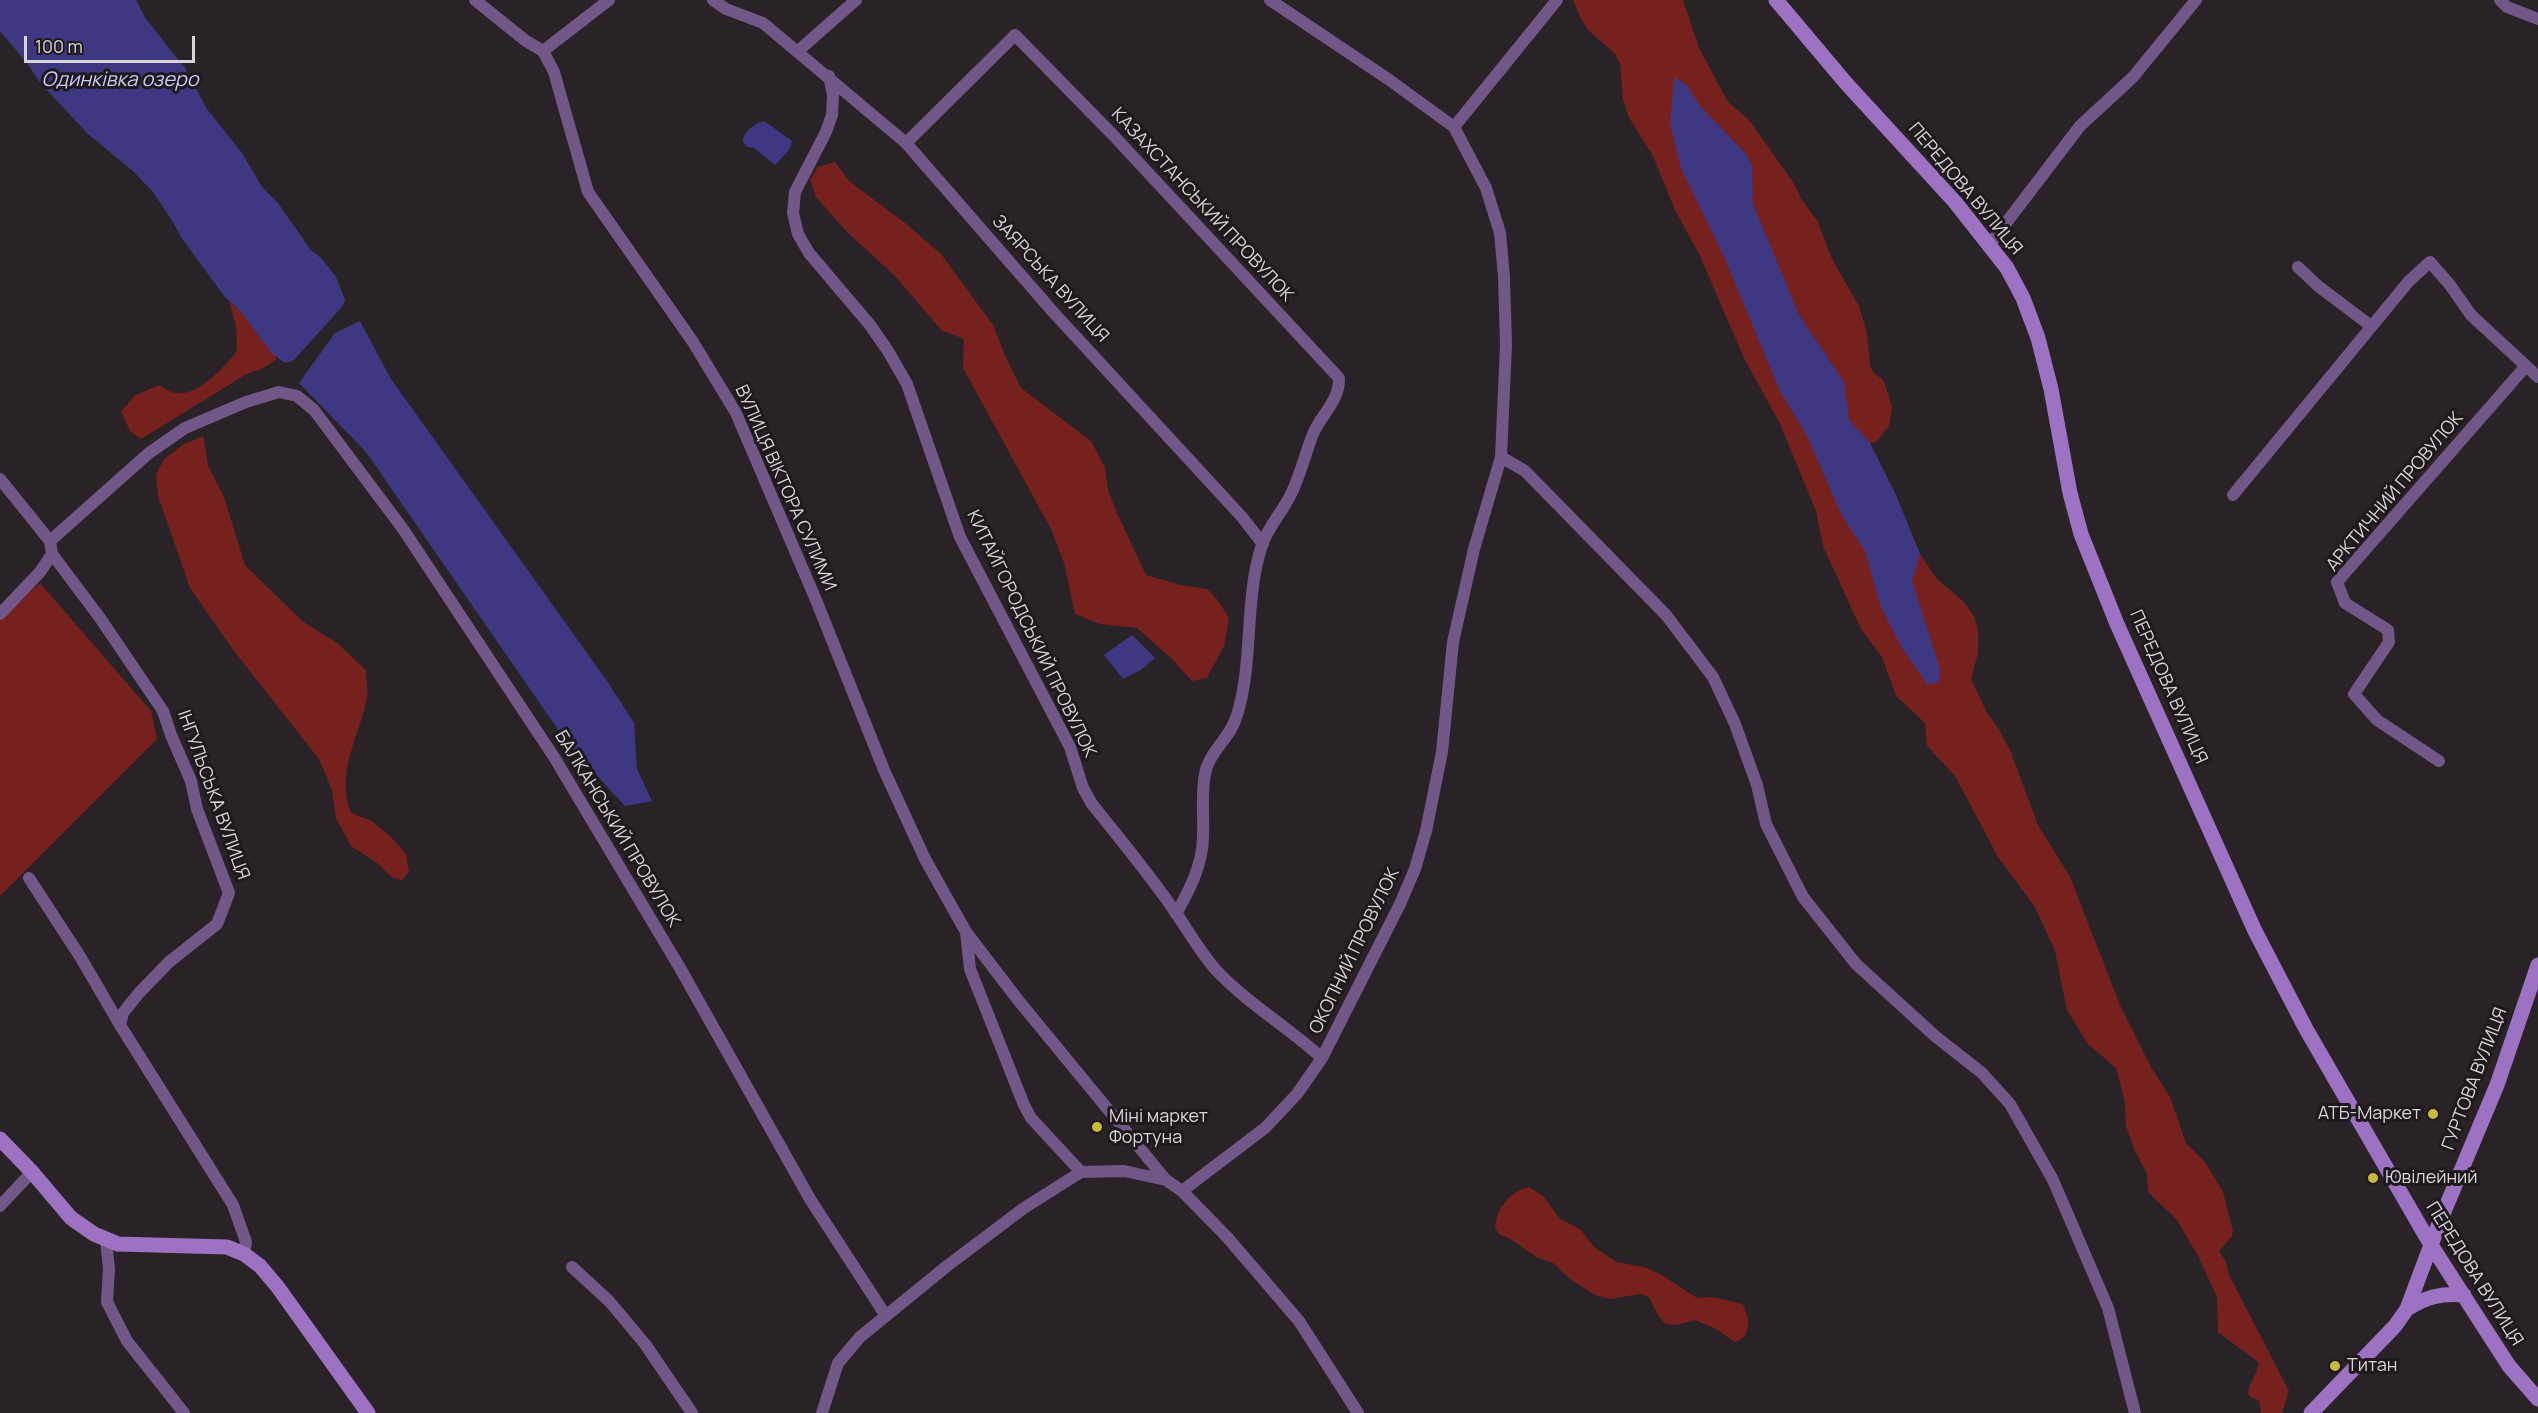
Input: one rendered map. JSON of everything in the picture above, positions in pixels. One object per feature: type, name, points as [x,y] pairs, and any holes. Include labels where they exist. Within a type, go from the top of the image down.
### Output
[{"type":"street","points":[[475,0],[526,41],[543,51],[609,0]]},
{"type":"street","name":"ЗАЯРСЬКА ВУЛИЦЯ","points":[[713,0],[726,9],[764,22],[906,143],[1054,313],[1242,518],[1263,544]]},
{"type":"street","points":[[798,51],[856,0]]},
{"type":"street","points":[[1270,0],[1388,79],[1454,127],[1557,0]]},
{"type":"street","name":"ПЕРЕДОВА ВУЛИЦЯ","points":[[1776,0],[1990,244],[2007,268],[2023,298],[2038,338],[2051,389],[2075,516],[2117,624],[2255,931],[2281,984],[2431,1245],[2509,1366],[2538,1399]]},
{"type":"street","points":[[1990,244],[2080,126],[2133,77],[2196,0]]},
{"type":"street","points":[[2500,0],[2507,7],[2538,19]]},
{"type":"street","name":"КАЗАХСТАНСЬКИЙ ПРОВУЛОК","points":[[906,143],[1015,35],[1113,135],[1339,378],[1340,390],[1313,433],[1304,467],[1263,544]]},
{"type":"street","name":"ВУЛИЦЯ ВІКТОРА СУЛИМИ","points":[[543,51],[554,72],[588,192],[693,342],[736,413],[816,600],[884,770],[925,859],[966,932],[1018,1000],[1166,1180],[1182,1191],[1227,1237],[1299,1321],[1358,1413]]},
{"type":"street","name":"КИТАЙГОРОДСЬКИЙ ПРОВУЛОК","points":[[829,76],[832,115],[826,132],[795,192],[793,213],[798,234],[809,253],[870,325],[888,351],[914,404],[960,537],[1070,747],[1083,788],[1092,804],[1215,969],[1245,997],[1292,1031],[1322,1058]]},
{"type":"street","name":"ОКОПНИЙ ПРОВУЛОК","points":[[1182,1191],[1265,1128],[1297,1094],[1322,1058],[1400,904],[1415,869],[1426,831],[1442,752],[1453,642],[1474,549],[1501,457],[1506,345],[1500,233],[1486,188],[1454,127]]},
{"type":"street","points":[[2233,495],[2409,281],[2430,262],[2471,315],[2538,377]]},
{"type":"street","points":[[2298,267],[2318,286],[2371,326]]},
{"type":"street","name":"АРКТИЧНИЙ ПРОВУЛОК","points":[[2439,760],[2378,720],[2354,694],[2389,642],[2388,630],[2345,603],[2337,582],[2526,366]]},
{"type":"street","name":"БАЛКАНСЬКИЙ ПРОВУЛОК","points":[[51,548],[148,453],[185,428],[246,402],[279,392],[297,396],[314,410],[403,529],[554,757],[680,968],[810,1199],[886,1316]]},
{"type":"street","points":[[1501,457],[1525,471],[1666,615],[1713,677],[1739,734],[1757,785],[1766,824],[1803,897],[1856,964],[1935,1036],[1982,1073],[2010,1104],[2053,1180],[2108,1308],[2135,1413]]},
{"type":"street","name":"ІНГУЛЬСЬКА ВУЛИЦЯ","points":[[0,479],[51,548],[163,711],[191,781],[197,809],[229,892],[217,924],[169,962],[139,993],[123,1013],[120,1025]]},
{"type":"street","points":[[1176,914],[1199,868],[1203,840],[1205,774],[1213,752],[1228,735],[1237,716],[1245,672],[1254,584],[1263,544]]},
{"type":"street","points":[[0,614],[40,572],[51,548]]},
{"type":"street","points":[[29,878],[233,1204],[246,1242],[244,1254]]},
{"type":"street","name":"ВУЛИЦЯ ВІКТОРА СУЛИМИ","points":[[966,932],[970,969],[1031,1118],[1081,1172],[1124,1171],[1166,1180]]},
{"type":"street","name":"ГУРТОВА ВУЛИЦЯ","points":[[2312,1413],[2395,1326],[2408,1309],[2431,1245],[2534,995],[2538,965]]},
{"type":"street","points":[[0,1139],[71,1218],[106,1240],[139,1246],[227,1247],[244,1254],[260,1266],[277,1286],[368,1413]]},
{"type":"street","points":[[0,1206],[32,1172]]},
{"type":"street","points":[[822,1413],[838,1364],[860,1337],[1024,1208],[1081,1172]]},
{"type":"street","points":[[106,1240],[109,1269],[107,1302],[127,1341],[184,1413]]},
{"type":"street","points":[[572,1267],[609,1301],[645,1344],[692,1413]]},
{"type":"street","points":[[2408,1309],[2424,1299],[2437,1295],[2464,1295]]},
{"type":"shaded area","points":[[1573,0],[1683,0],[1699,48],[1728,102],[1749,120],[1818,222],[1832,259],[1859,306],[1867,333],[1870,366],[1873,372],[1884,381],[1892,407],[1889,426],[1877,441],[1870,444],[1895,493],[1920,554],[1937,579],[1964,602],[1975,618],[1978,653],[1971,679],[1987,713],[2011,752],[2038,825],[2070,877],[2120,1005],[2151,1067],[2170,1097],[2186,1143],[2205,1162],[2223,1192],[2233,1231],[2232,1236],[2219,1251],[2289,1391],[2282,1413],[2261,1413],[2259,1401],[2249,1396],[2249,1387],[2257,1371],[2258,1362],[2218,1332],[2217,1297],[2198,1256],[2177,1220],[2148,1192],[2147,1174],[2134,1149],[2126,1126],[2125,1102],[2116,1068],[2088,1044],[2067,1010],[2055,951],[2035,907],[1998,857],[1955,776],[1927,746],[1925,723],[1896,696],[1882,657],[1861,629],[1823,546],[1816,511],[1780,424],[1744,358],[1700,256],[1675,210],[1653,156],[1628,116],[1623,99],[1620,64],[1615,54],[1589,31]]},
{"type":"shaded area","points":[[835,162],[849,181],[905,223],[941,254],[993,325],[1021,388],[1091,441],[1105,468],[1108,490],[1117,513],[1146,575],[1181,585],[1207,589],[1217,599],[1229,618],[1224,646],[1207,678],[1192,681],[1172,659],[1137,628],[1100,624],[1075,614],[1064,563],[1052,531],[963,368],[964,339],[941,330],[896,277],[847,232],[816,197],[810,180],[818,167]]},
{"type":"shaded area","points":[[229,301],[242,313],[277,359],[245,375],[141,439],[130,431],[121,412],[134,396],[159,385],[175,393],[194,390],[211,379],[237,351],[236,326]]},
{"type":"shaded area","points":[[203,436],[208,465],[224,497],[245,565],[302,621],[337,643],[366,670],[367,699],[347,770],[347,798],[351,813],[372,821],[406,854],[409,872],[402,880],[393,878],[377,863],[351,846],[336,818],[332,790],[319,759],[234,651],[190,588],[158,496],[156,475],[164,459],[184,444]]},
{"type":"shaded area","points":[[40,583],[151,711],[157,739],[0,896],[0,621],[11,608]]},
{"type":"shaded area","points":[[1529,1187],[1543,1196],[1560,1219],[1580,1229],[1593,1246],[1616,1262],[1644,1267],[1660,1274],[1697,1298],[1713,1297],[1742,1304],[1747,1315],[1747,1332],[1740,1340],[1734,1342],[1718,1330],[1695,1320],[1676,1325],[1665,1323],[1649,1297],[1640,1294],[1610,1299],[1595,1295],[1570,1279],[1553,1263],[1538,1258],[1509,1238],[1500,1235],[1495,1227],[1498,1213],[1510,1196]]},
{"type":"water","name":"Одинківка озеро","points":[[0,0],[136,0],[146,19],[185,68],[207,109],[242,153],[262,187],[278,203],[310,249],[322,259],[336,277],[345,300],[342,307],[293,361],[285,363],[272,354],[242,313],[224,296],[181,237],[153,192],[134,172],[88,134],[41,84],[0,31]]},
{"type":"water","points":[[1674,77],[1686,84],[1700,106],[1746,154],[1752,165],[1753,204],[1799,315],[1844,382],[1849,420],[1870,443],[1895,493],[1920,554],[1912,581],[1940,669],[1939,682],[1928,685],[1902,648],[1881,607],[1865,551],[1841,514],[1808,438],[1779,389],[1725,259],[1681,168],[1670,124]]},
{"type":"water","points":[[764,121],[792,141],[789,150],[775,165],[743,142],[750,128]]},
{"type":"water","points":[[360,321],[391,379],[607,681],[634,723],[637,769],[652,801],[625,806],[568,744],[366,452],[299,383],[335,333]]},
{"type":"water","points":[[1132,635],[1155,658],[1141,670],[1123,679],[1104,655]]},
{"type":"place","name":"АТБ-Маркет","points":[[2433,1114]]},
{"type":"place","name":"Міні маркет Фортуна","points":[[1097,1127]]},
{"type":"place","name":"Ювілейний","points":[[2373,1178]]},
{"type":"place","name":"Титан","points":[[2335,1366]]}]
